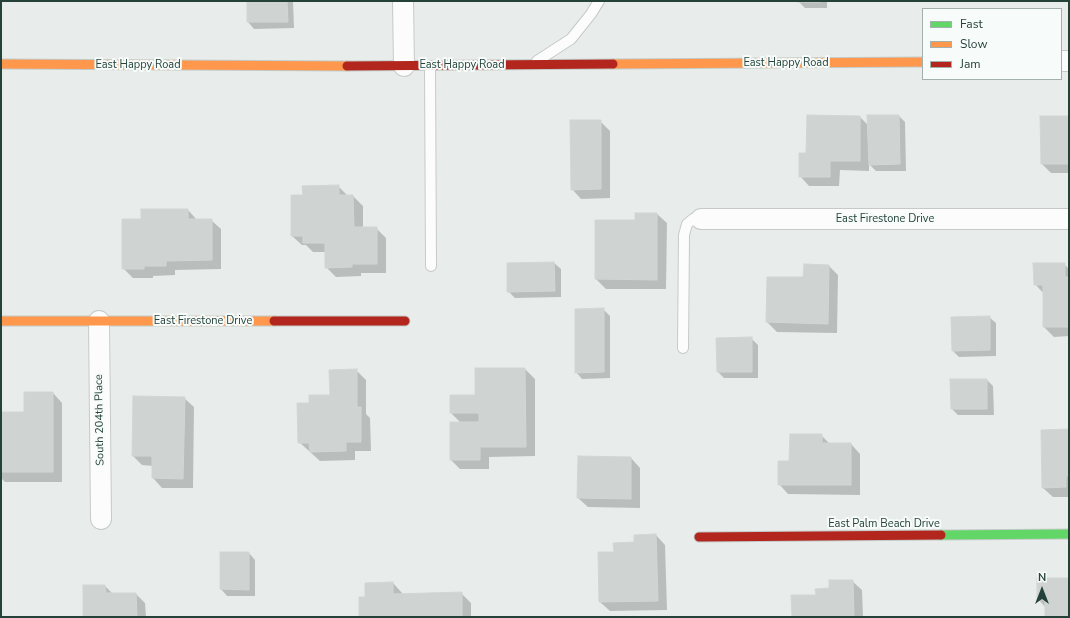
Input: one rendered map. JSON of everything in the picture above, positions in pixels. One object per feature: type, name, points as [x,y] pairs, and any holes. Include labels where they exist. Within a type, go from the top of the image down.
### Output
[{"type":"street","points":[[403,1],[404,66]]},
{"type":"street","name":"East Happy Road","points":[[1,64],[430,66],[922,62]]},
{"type":"street","name":"East Firestone Drive","points":[[701,219],[1069,219]]},
{"type":"street","name":"East Firestone Drive","points":[[1,320],[405,321]]},
{"type":"street","name":"South 204th Place","points":[[99,321],[101,519]]},
{"type":"street","name":"East Palm Beach Drive","points":[[699,537],[1069,534]]},
{"type":"lane","points":[[531,65],[570,39],[591,14],[599,1]]},
{"type":"lane","points":[[430,66],[431,266]]},
{"type":"lane","points":[[683,348],[684,235],[687,224],[692,220],[701,219]]},
{"type":"building","points":[[247,1],[287,1],[288,22],[247,22]]},
{"type":"building","points":[[821,1],[821,2],[797,2]]},
{"type":"building","points":[[807,115],[860,116],[860,161],[830,161],[830,177],[799,177],[799,153],[806,153]]},
{"type":"building","points":[[867,115],[899,115],[900,164],[869,165]]},
{"type":"building","points":[[1040,116],[1069,116],[1069,164],[1041,164]]},
{"type":"building","points":[[570,120],[601,120],[601,189],[571,190]]},
{"type":"building","points":[[339,185],[339,195],[353,195],[354,227],[377,227],[377,264],[352,264],[352,267],[325,268],[325,243],[303,243],[303,236],[291,236],[291,195],[303,195],[302,186]]},
{"type":"building","points":[[141,209],[188,209],[188,219],[212,219],[212,260],[166,261],[166,266],[144,266],[144,269],[122,269],[122,219],[141,219]]},
{"type":"building","points":[[635,213],[657,213],[657,280],[595,279],[595,220],[635,220]]},
{"type":"building","points":[[554,262],[555,291],[507,292],[507,263]]},
{"type":"building","points":[[1033,263],[1065,263],[1065,277],[1069,277],[1069,327],[1043,327],[1043,285],[1034,285]]},
{"type":"building","points":[[804,264],[829,265],[828,324],[766,322],[767,277],[803,277]]},
{"type":"building","points":[[604,308],[604,372],[575,373],[575,309]]},
{"type":"building","points":[[990,316],[990,350],[952,351],[951,317]]},
{"type":"building","points":[[752,337],[752,372],[717,372],[716,338]]},
{"type":"building","points":[[475,368],[525,368],[526,447],[480,447],[480,460],[450,460],[450,422],[479,422],[479,413],[450,413],[450,395],[475,395]]},
{"type":"building","points":[[357,369],[357,407],[361,407],[361,442],[346,442],[346,451],[310,452],[309,443],[298,443],[297,403],[309,403],[309,395],[330,395],[329,370]]},
{"type":"building","points":[[950,379],[987,379],[987,409],[951,409]]},
{"type":"building","points":[[24,392],[53,392],[53,472],[1,472],[1,412],[24,412]]},
{"type":"building","points":[[133,396],[185,397],[183,479],[152,478],[152,456],[132,456]]},
{"type":"building","points":[[1069,429],[1069,476],[1066,476],[1066,487],[1042,488],[1041,430]]},
{"type":"building","points":[[790,434],[822,434],[822,443],[851,443],[851,485],[778,485],[778,461],[789,461]]},
{"type":"building","points":[[578,456],[631,457],[631,499],[577,498]]},
{"type":"building","points":[[656,534],[658,601],[599,602],[598,552],[614,552],[613,543],[634,542],[634,535]]},
{"type":"building","points":[[220,552],[249,552],[249,590],[220,589]]},
{"type":"building","points":[[1037,578],[1068,578],[1069,617],[1045,617],[1045,600],[1037,600]]},
{"type":"building","points":[[829,580],[853,580],[854,617],[792,617],[791,595],[816,595],[815,589],[829,588]]},
{"type":"building","points":[[393,582],[393,594],[462,592],[462,617],[359,617],[359,597],[365,597],[365,583]]},
{"type":"building","points":[[83,585],[105,585],[106,593],[136,593],[137,617],[83,617]]},
{"type":"traffic: fast","points":[[941,535],[1069,534]]},
{"type":"traffic: slow","points":[[613,64],[922,62]]},
{"type":"traffic: slow","points":[[1,64],[347,66]]},
{"type":"traffic: slow","points":[[1,321],[274,321]]},
{"type":"traffic: jam","points":[[347,66],[613,64]]},
{"type":"traffic: jam","points":[[274,321],[405,321]]},
{"type":"traffic: jam","points":[[699,537],[941,535]]}]
